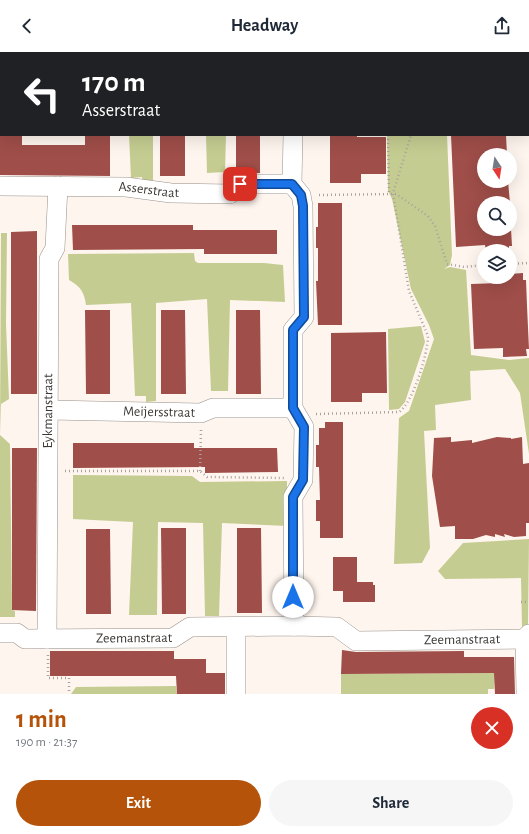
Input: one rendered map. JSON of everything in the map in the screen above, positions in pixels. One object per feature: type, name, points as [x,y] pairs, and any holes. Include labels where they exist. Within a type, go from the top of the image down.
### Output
[{"type":"street","points":[[293,136],[296,190],[303,206],[304,317],[293,330],[295,411],[304,427],[303,478],[293,497],[294,626]]},
{"type":"street","name":"Asserstraat","points":[[0,186],[126,187],[171,193],[230,194],[240,184],[296,190]]},
{"type":"street","name":"Eykmanstraat","points":[[47,639],[49,259],[55,248],[58,186]]},
{"type":"street","name":"Meijersstraat","points":[[49,410],[201,414],[213,408],[295,411]]},
{"type":"street","name":"Zeemanstraat","points":[[0,633],[17,633],[25,639],[173,638],[190,627],[294,626],[337,627],[356,641],[527,637]]},
{"type":"street","points":[[236,627],[236,694]]},
{"type":"street","points":[[526,694],[527,637]]},
{"type":"path","points":[[388,136],[389,193]]},
{"type":"path","points":[[295,411],[399,412],[404,409],[412,392],[423,362],[428,336],[409,290],[393,193],[411,136]]},
{"type":"path","points":[[296,190],[393,193],[411,203],[428,216],[435,226],[447,264],[464,266],[477,265]]},
{"type":"path","points":[[517,264],[529,263]]},
{"type":"path","points":[[200,471],[201,414]]},
{"type":"path","points":[[48,471],[200,471],[206,477],[303,478]]},
{"type":"path","points":[[521,602],[529,602]]},
{"type":"path","points":[[47,639],[48,678],[69,678],[69,694]]},
{"type":"green space","points":[[129,136],[153,136],[153,182],[142,183],[142,177],[131,178]]},
{"type":"green space","points":[[206,136],[226,136],[225,172],[207,173]]},
{"type":"green space","points":[[387,136],[447,136],[452,255],[450,265],[444,269],[450,267],[466,270],[471,355],[509,360],[529,358],[529,454],[520,393],[505,369],[470,371],[471,400],[435,405],[436,430],[424,431],[430,548],[422,563],[394,564],[399,418],[409,411],[434,339],[429,325],[411,289],[392,199],[388,191]]},
{"type":"green space","points":[[1,233],[7,233],[6,324],[9,399],[1,404],[0,434]]},
{"type":"green space","points":[[194,253],[195,261],[198,263],[264,263],[283,265],[285,302],[230,300],[228,391],[211,391],[207,299],[156,303],[156,401],[146,402],[146,396],[135,396],[131,303],[86,305],[81,290],[69,280],[68,254]]},
{"type":"green space","points":[[421,326],[425,342],[405,402],[399,409],[389,410],[388,329]]},
{"type":"green space","points":[[0,435],[10,444],[12,610],[15,611],[15,617],[0,617]]},
{"type":"green space","points":[[73,475],[192,476],[200,482],[287,481],[287,526],[222,523],[219,616],[205,616],[203,523],[158,522],[157,615],[129,615],[133,522],[73,519]]},
{"type":"green space","points":[[529,539],[528,627],[522,627],[521,578],[445,579],[438,571],[463,543]]},
{"type":"green space","points":[[495,673],[494,689],[488,689],[488,694],[341,694],[341,674]]},
{"type":"green space","points":[[176,686],[177,694],[71,694],[76,687]]},
{"type":"building","points":[[0,136],[22,136],[22,145],[85,145],[85,136],[110,136],[110,176],[0,175]]},
{"type":"building","points":[[160,136],[185,136],[185,176],[160,176]]},
{"type":"building","points":[[236,136],[260,136],[260,173],[236,174]]},
{"type":"building","points":[[330,136],[386,137],[386,174],[361,174],[361,183],[330,183]]},
{"type":"building","points":[[451,136],[506,136],[507,148],[477,148],[477,188],[509,188],[509,196],[477,196],[477,236],[511,236],[512,244],[477,244],[477,246],[456,247]]},
{"type":"building","points":[[318,203],[342,203],[342,325],[318,325],[316,281],[318,281],[318,248],[316,248],[316,227],[318,227]]},
{"type":"building","points":[[72,225],[193,225],[193,230],[277,230],[277,254],[204,254],[204,249],[73,250]]},
{"type":"building","points":[[37,231],[37,394],[11,394],[11,232]]},
{"type":"building","points":[[517,273],[523,273],[523,280],[526,280],[529,349],[526,349],[527,356],[503,357],[503,348],[474,349],[471,284],[517,284]]},
{"type":"building","points":[[85,310],[110,310],[110,394],[86,394]]},
{"type":"building","points":[[161,310],[185,310],[186,394],[161,394]]},
{"type":"building","points":[[236,310],[260,310],[261,394],[236,394]]},
{"type":"building","points":[[386,332],[387,393],[362,393],[362,402],[331,402],[331,333]]},
{"type":"building","points":[[325,422],[343,422],[343,538],[320,538],[320,521],[316,521],[316,500],[320,500],[319,467],[316,467],[316,445],[319,445],[319,428],[325,428]]},
{"type":"building","points":[[451,437],[451,442],[472,440],[472,443],[497,437],[511,439],[522,437],[523,464],[529,463],[529,523],[526,523],[526,536],[514,537],[504,534],[505,537],[495,534],[495,537],[486,535],[473,539],[455,539],[455,526],[440,527],[432,476],[434,438]]},
{"type":"building","points":[[73,443],[194,443],[194,448],[277,448],[278,472],[205,473],[205,467],[73,468]]},
{"type":"building","points":[[12,448],[37,448],[36,611],[12,610]]},
{"type":"building","points":[[161,528],[186,528],[186,614],[162,614]]},
{"type":"building","points":[[237,528],[261,528],[262,613],[237,613]]},
{"type":"building","points":[[86,529],[110,529],[111,614],[86,614]]},
{"type":"building","points":[[333,557],[357,557],[357,582],[373,582],[373,585],[375,585],[375,602],[343,602],[343,591],[333,591]]},
{"type":"building","points":[[342,650],[356,652],[464,651],[464,657],[514,657],[515,694],[495,694],[494,673],[341,674]]},
{"type":"building","points":[[50,651],[174,651],[174,659],[206,659],[206,673],[225,673],[225,694],[177,694],[176,676],[50,676]]},
{"type":"route","points":[[240,184],[292,184],[301,195],[303,206],[304,317],[293,330],[293,408],[298,414],[304,427],[303,480],[293,497],[293,597]]}]
